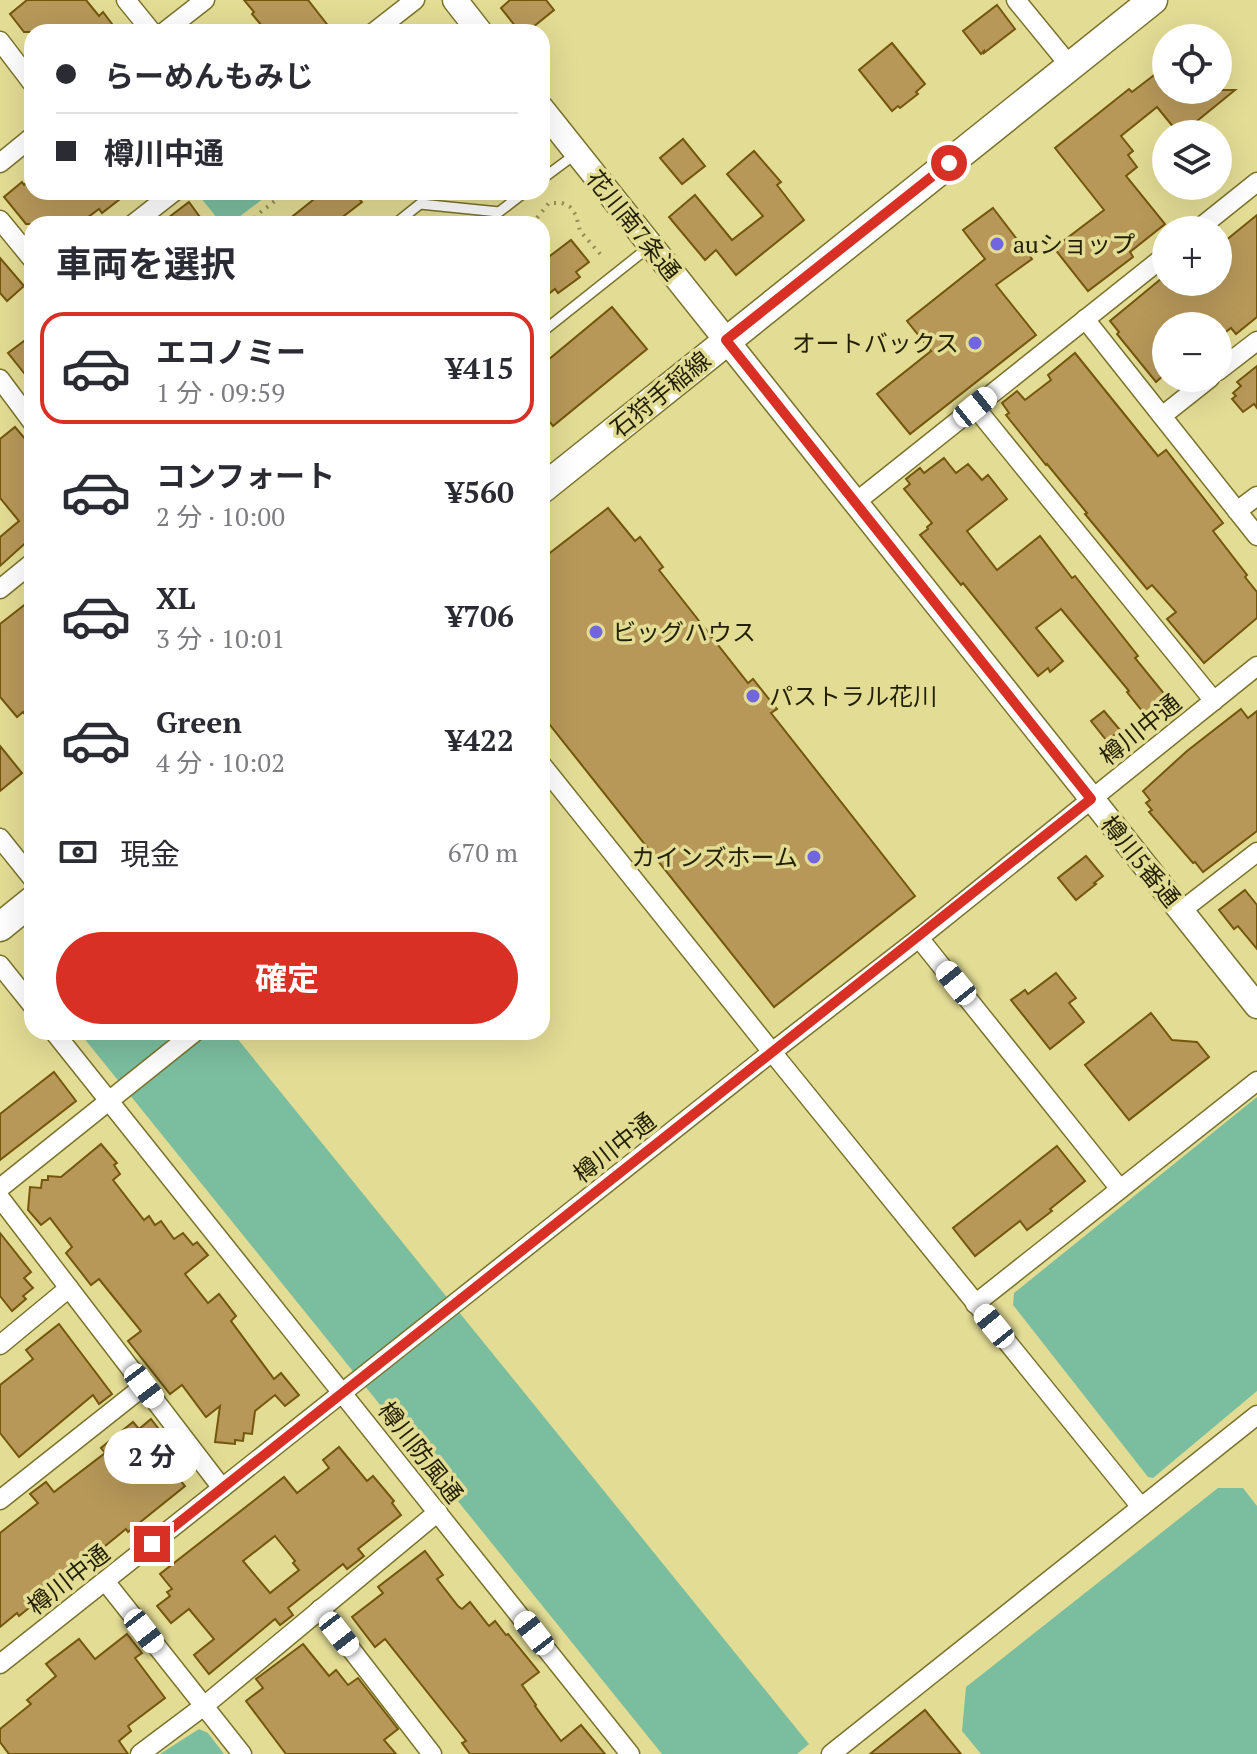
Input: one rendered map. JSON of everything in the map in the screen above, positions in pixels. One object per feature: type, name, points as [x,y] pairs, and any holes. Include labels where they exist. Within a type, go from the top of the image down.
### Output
[{"type":"main road","name":"石狩手稲線","points":[[550,483],[1153,0]]},
{"type":"main road","points":[[0,927],[24,908]]},
{"type":"street","points":[[126,0],[146,24]]},
{"type":"street","points":[[174,24],[205,0]]},
{"type":"street","points":[[384,24],[415,0]]},
{"type":"street","points":[[455,0],[474,24]]},
{"type":"street","points":[[1016,0],[1070,66]]},
{"type":"street","points":[[0,41],[24,72]]},
{"type":"street","name":"花川南7条通","points":[[550,119],[726,340]]},
{"type":"street","points":[[0,163],[24,144]]},
{"type":"street","points":[[1214,216],[1257,182]]},
{"type":"street","points":[[143,216],[164,200]]},
{"type":"street","points":[[0,220],[24,249]]},
{"type":"street","points":[[856,502],[1152,266]]},
{"type":"street","points":[[1085,319],[1257,536]]},
{"type":"street","name":"樽川5番通","points":[[726,340],[1257,1006]]},
{"type":"street","points":[[1232,360],[1257,341]]},
{"type":"street","points":[[0,379],[24,411]]},
{"type":"street","points":[[1162,416],[1192,392]]},
{"type":"street","points":[[975,407],[1214,701]]},
{"type":"street","points":[[1237,511],[1257,496]]},
{"type":"street","points":[[0,589],[24,570]]},
{"type":"street","name":"樽川中通","points":[[0,1664],[919,938],[1257,666]]},
{"type":"street","points":[[550,775],[1141,1507]]},
{"type":"street","points":[[0,838],[24,868]]},
{"type":"street","points":[[1181,911],[1257,852]]},
{"type":"street","points":[[919,938],[1120,1189]]},
{"type":"street","points":[[0,965],[24,995]]},
{"type":"street","name":"樽川防風通","points":[[60,1040],[630,1754]]},
{"type":"street","points":[[0,1188],[185,1040]]},
{"type":"street","points":[[975,1304],[1257,1081]]},
{"type":"street","points":[[0,1198],[222,1488]]},
{"type":"street","points":[[0,1345],[69,1288]]},
{"type":"street","points":[[0,1500],[144,1386]]},
{"type":"street","points":[[831,1754],[1257,1415]]},
{"type":"street","points":[[140,1754],[204,1706],[438,1512]]},
{"type":"street","points":[[105,1581],[242,1754]]},
{"type":"street","points":[[320,1609],[432,1754]]},
{"type":"lane","points":[[550,173],[577,153]]},
{"type":"lane","points":[[405,216],[420,204],[499,212],[515,200]]},
{"type":"lane","points":[[550,326],[651,245]]},
{"type":"path","points":[[258,216],[277,200]]},
{"type":"path","points":[[538,216],[549,203],[562,203],[570,207],[576,215],[580,231],[601,255]]},
{"type":"green space","points":[[202,200],[261,200],[240,216],[216,216]]},
{"type":"green space","points":[[85,1040],[238,1040],[809,1744],[797,1754],[662,1754]]},
{"type":"green space","points":[[1257,1097],[1257,1391],[1153,1478],[1148,1477],[1013,1305],[1014,1293]]},
{"type":"green space","points":[[1218,1488],[1243,1488],[1257,1506],[1257,1754],[981,1754],[962,1731],[966,1687]]},
{"type":"green space","points":[[199,1729],[208,1733],[224,1754],[160,1754]]},
{"type":"building","points":[[27,0],[86,0],[99,16],[103,12],[112,24],[24,24],[24,32],[10,14]]},
{"type":"building","points":[[244,0],[308,0],[327,24],[260,24],[252,14],[254,12]]},
{"type":"building","points":[[510,0],[546,0],[554,10],[537,24],[514,24],[501,8]]},
{"type":"building","points":[[997,5],[1015,29],[981,54],[963,31]]},
{"type":"building","points":[[892,43],[925,84],[916,92],[918,94],[892,111],[859,70]]},
{"type":"building","points":[[1152,77],[1152,104],[1218,104],[1198,120],[1168,120],[1157,107],[1121,136],[1133,151],[1128,155],[1137,167],[1126,176],[1158,216],[1152,216],[1152,234],[1130,252],[1133,257],[1088,291],[1054,248],[1104,210],[1055,148],[1129,89],[1132,92]]},
{"type":"building","points":[[683,139],[705,166],[682,184],[660,158]]},
{"type":"building","points":[[754,151],[781,182],[777,185],[804,220],[736,275],[716,250],[705,260],[669,217],[695,195],[732,240],[763,216],[727,174]]},
{"type":"building","points":[[22,182],[24,200],[119,200],[102,213],[99,209],[90,216],[24,216],[24,222],[4,197]]},
{"type":"building","points":[[313,200],[362,202],[344,216],[293,216]]},
{"type":"building","points":[[189,202],[199,216],[171,216]]},
{"type":"building","name":"オートバックス","points":[[993,208],[1032,259],[996,285],[1036,335],[910,434],[877,394],[931,351],[907,321],[985,259],[963,230]]},
{"type":"building","points":[[1257,215],[1257,317],[1236,334],[1232,329],[1232,312],[1152,312],[1152,377],[1110,321],[1152,286],[1152,296],[1232,296],[1232,235]]},
{"type":"building","points":[[571,240],[589,262],[576,272],[580,277],[558,293],[555,289],[550,293],[550,256]]},
{"type":"building","points":[[0,258],[24,286],[7,301],[0,293]]},
{"type":"building","points":[[612,307],[647,349],[553,426],[550,422],[550,358]]},
{"type":"building","points":[[24,341],[24,373],[8,353]]},
{"type":"building","points":[[1075,353],[1158,456],[1166,450],[1223,523],[1213,531],[1257,592],[1257,618],[1204,663],[1167,619],[1176,612],[1152,585],[1147,589],[1006,415],[1009,413],[1002,403],[1017,391],[1025,400],[1051,380],[1048,375]]},
{"type":"building","points":[[1257,366],[1257,408],[1254,404],[1243,412],[1232,399],[1236,396],[1233,393],[1241,386],[1237,382]]},
{"type":"building","points":[[15,427],[24,438],[24,544],[0,566],[0,537],[19,521],[0,498],[0,439]]},
{"type":"building","points":[[944,458],[956,473],[968,464],[982,480],[988,475],[1007,499],[967,531],[997,570],[1040,536],[1138,656],[1135,658],[1166,696],[1156,703],[1159,707],[1147,717],[1061,609],[1036,628],[1063,661],[1050,672],[1048,668],[1038,676],[920,535],[932,523],[904,489],[910,484],[906,479],[920,468],[924,473]]},
{"type":"building","points":[[608,508],[635,541],[640,537],[663,567],[659,570],[748,683],[753,679],[777,709],[771,713],[915,896],[774,1007],[550,725],[550,553]]},
{"type":"building","points":[[24,605],[24,713],[17,717],[0,697],[0,624]]},
{"type":"building","points":[[1241,709],[1248,718],[1257,711],[1257,831],[1203,872],[1149,812],[1152,810],[1146,803],[1150,800],[1143,791],[1187,751]]},
{"type":"building","points":[[1104,711],[1120,730],[1107,741],[1091,721]]},
{"type":"building","points":[[0,746],[22,773],[0,791]]},
{"type":"building","points":[[1086,856],[1103,876],[1076,900],[1058,878]]},
{"type":"building","points":[[1245,890],[1257,905],[1257,949],[1238,926],[1234,929],[1219,910]]},
{"type":"building","points":[[1056,973],[1076,998],[1069,1003],[1084,1022],[1050,1049],[1011,1000],[1025,990],[1028,994]]},
{"type":"building","points":[[1151,1013],[1172,1040],[1197,1042],[1209,1057],[1129,1120],[1085,1065]]},
{"type":"building","points":[[54,1072],[76,1101],[0,1160],[0,1114]]},
{"type":"building","points":[[101,1144],[117,1163],[114,1165],[120,1174],[113,1180],[144,1220],[149,1216],[155,1225],[161,1221],[174,1239],[183,1233],[193,1245],[197,1242],[208,1255],[185,1274],[208,1303],[219,1294],[236,1316],[231,1321],[274,1379],[281,1373],[299,1395],[285,1406],[275,1395],[255,1411],[252,1434],[244,1433],[243,1441],[235,1440],[235,1444],[215,1442],[220,1406],[206,1417],[182,1385],[170,1394],[128,1341],[141,1331],[99,1279],[91,1285],[66,1253],[72,1247],[50,1218],[41,1225],[28,1210],[30,1187],[41,1188],[42,1180],[48,1180],[48,1176],[61,1177]]},
{"type":"building","points":[[1057,1146],[1085,1181],[1027,1230],[1020,1221],[975,1256],[953,1228]]},
{"type":"building","points":[[0,1233],[31,1272],[24,1278],[33,1288],[12,1311],[0,1296]]},
{"type":"building","points":[[59,1324],[112,1394],[99,1404],[93,1395],[19,1457],[0,1433],[0,1385],[33,1359],[26,1350]]},
{"type":"building","points":[[151,1419],[193,1470],[180,1480],[185,1486],[128,1532],[126,1529],[19,1616],[17,1613],[0,1627],[0,1533],[38,1503],[30,1494],[46,1482],[54,1492],[105,1453],[101,1448],[133,1422],[139,1429]]},
{"type":"building","points":[[339,1447],[367,1481],[373,1476],[394,1501],[392,1503],[401,1515],[358,1549],[364,1556],[347,1569],[343,1564],[288,1608],[293,1615],[280,1625],[275,1619],[209,1674],[194,1655],[214,1639],[189,1609],[171,1623],[157,1606],[170,1596],[167,1592],[172,1589],[160,1574],[284,1477],[297,1493],[329,1468],[323,1460]],"holes":[[[275,1536],[295,1561],[293,1563],[299,1570],[270,1593],[243,1561]]]},
{"type":"building","points":[[425,1551],[443,1575],[437,1579],[458,1606],[462,1609],[470,1602],[489,1626],[495,1621],[539,1672],[522,1685],[561,1741],[581,1725],[605,1754],[470,1754],[462,1743],[466,1741],[385,1639],[375,1647],[352,1617],[383,1593],[378,1587]]},
{"type":"building","points":[[127,1634],[142,1653],[135,1658],[165,1698],[128,1726],[131,1731],[119,1741],[128,1754],[9,1754],[0,1742],[0,1729],[31,1704],[27,1700],[56,1676],[46,1664],[79,1639],[95,1659]]},
{"type":"building","points":[[303,1644],[329,1676],[336,1670],[348,1685],[358,1678],[398,1729],[384,1740],[396,1754],[286,1754],[246,1701],[263,1688],[256,1679]]},
{"type":"building","points":[[925,1710],[961,1754],[870,1754]]},
{"type":"place","name":"auショップ","points":[[997,244]]},
{"type":"place","name":"オートバックス","points":[[975,343]]},
{"type":"place","name":"ビッグハウス","points":[[596,632]]},
{"type":"place","name":"パストラル花川","points":[[753,696]]},
{"type":"place","name":"カインズホーム","points":[[814,857]]},
{"type":"route","points":[[152,1544],[1091,799],[726,340],[949,163]]}]
